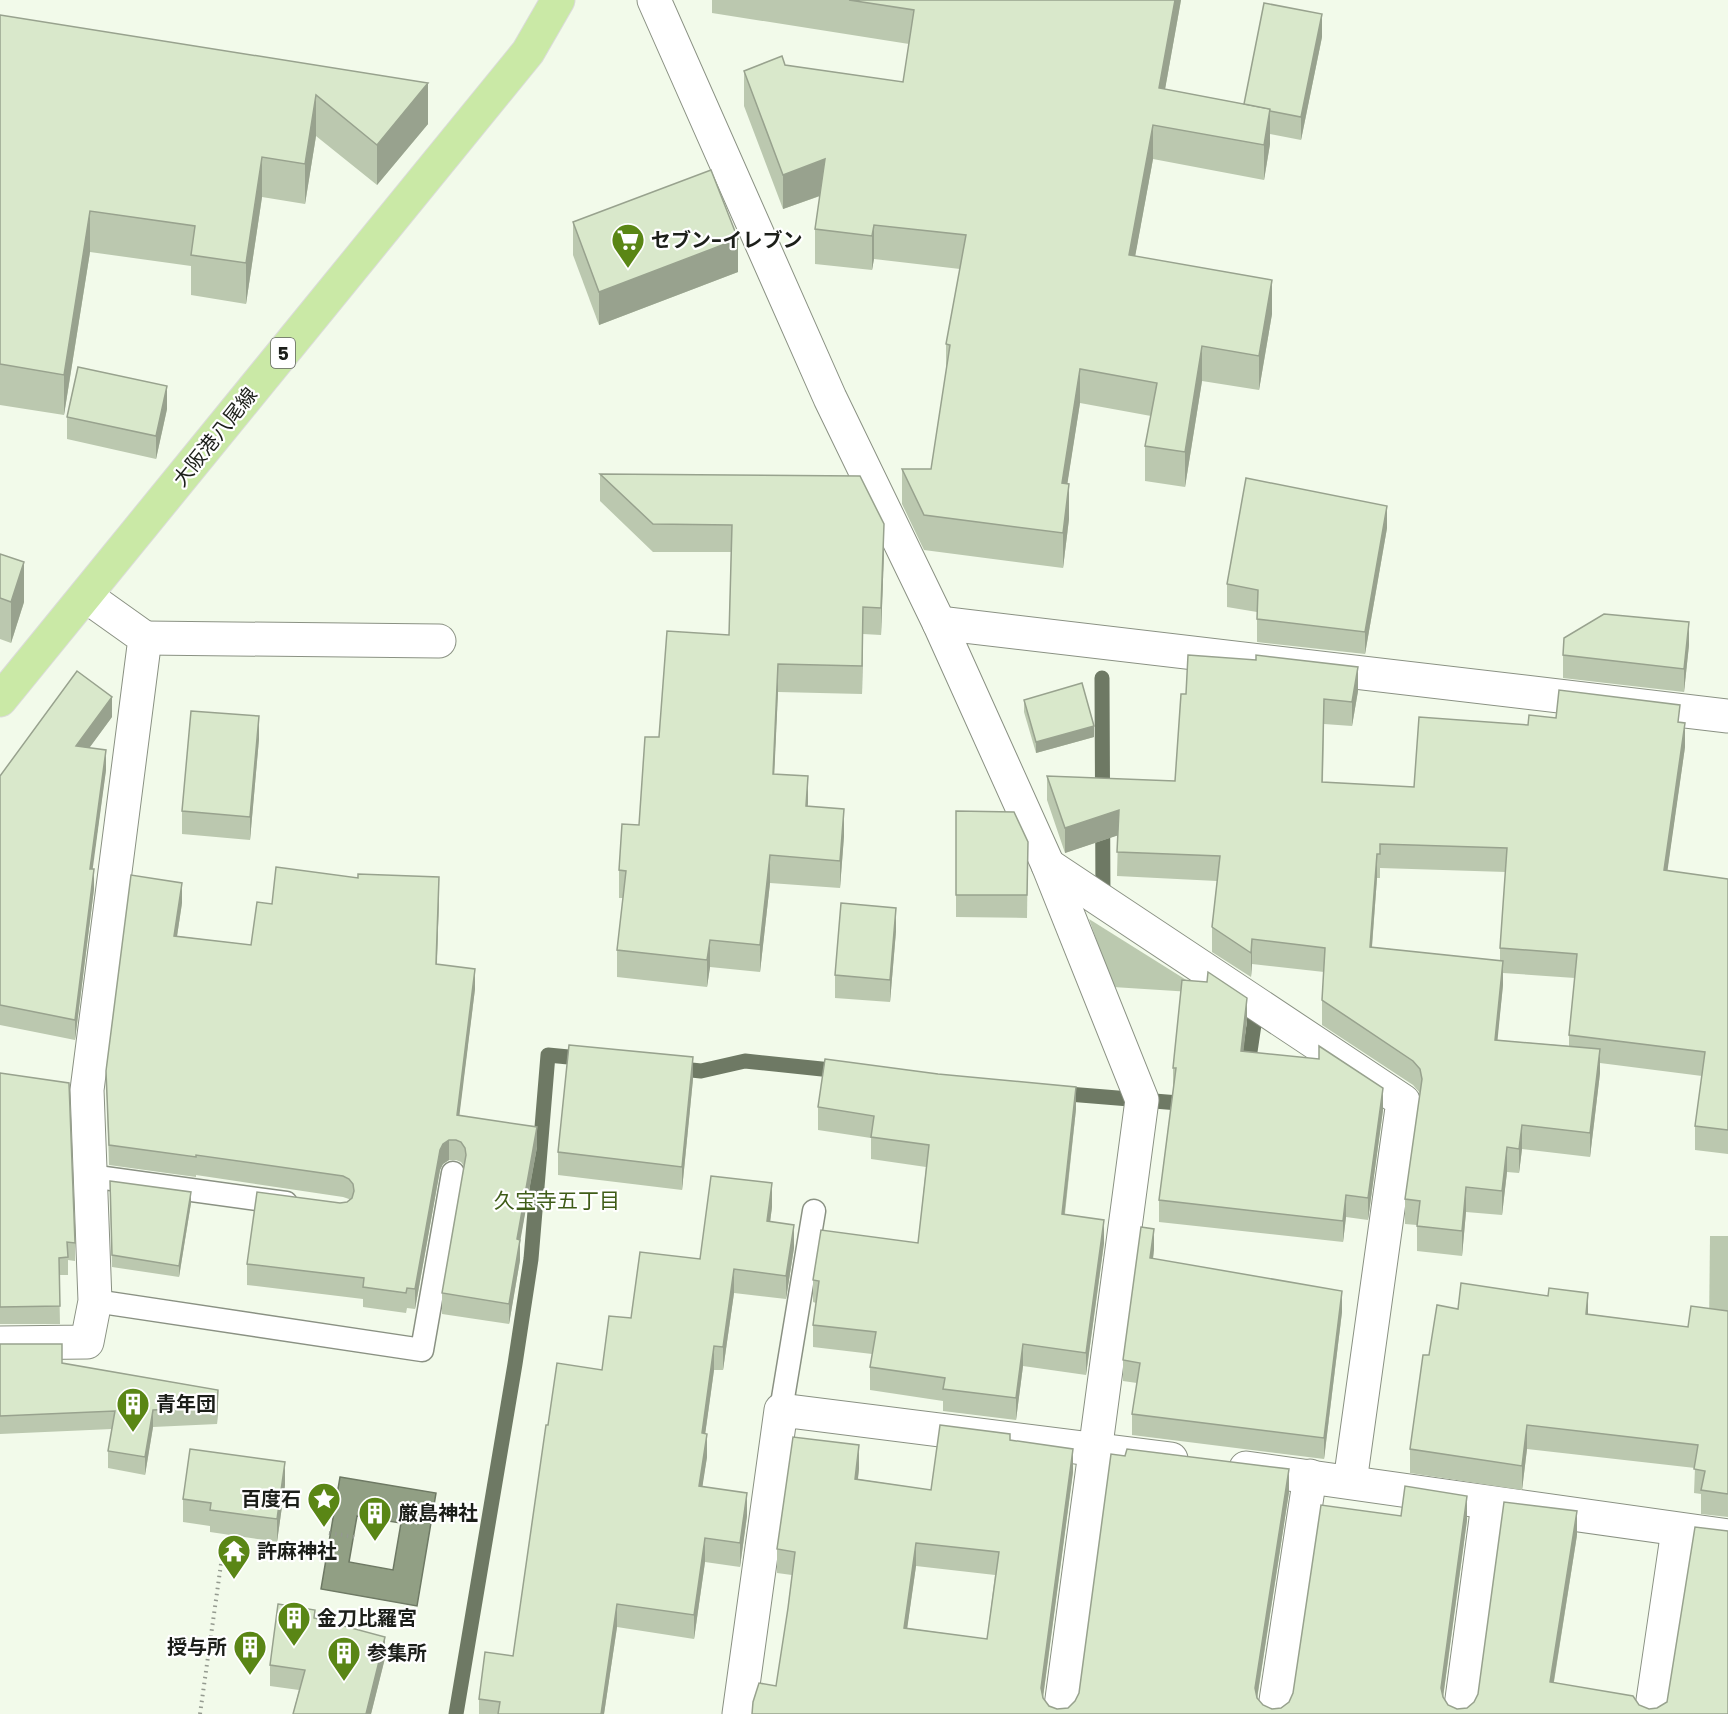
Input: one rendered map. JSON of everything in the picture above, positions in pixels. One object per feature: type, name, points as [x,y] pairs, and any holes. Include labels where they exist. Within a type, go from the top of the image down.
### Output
[{"type":"main road","name":"大阪港八尾線","points":[[0,700],[528,52],[558,0]]},
{"type":"street","points":[[654,0],[830,398],[939,623],[1048,865],[1142,1100],[1060,1714]]},
{"type":"street","points":[[86,596],[145,638],[439,641]]},
{"type":"street","points":[[939,623],[1728,716]]},
{"type":"street","points":[[0,1343],[87,1342],[95,1301],[87,1090],[145,638]]},
{"type":"street","points":[[1048,865],[1403,1101],[1350,1482]]},
{"type":"street","points":[[739,1714],[781,1410],[1310,1476],[1488,1504],[1728,1536]]},
{"type":"street","points":[[1274,1714],[1310,1476]]},
{"type":"street","points":[[1460,1714],[1488,1504]]},
{"type":"street","points":[[1652,1714],[1678,1530]]},
{"type":"lane","points":[[95,1301],[422,1350],[453,1173]]},
{"type":"lane","points":[[90,1176],[306,1206]]},
{"type":"lane","points":[[781,1410],[814,1210]]},
{"type":"path","points":[[329,1533],[355,1537]]},
{"type":"path","points":[[200,1714],[221,1564]]},
{"type":"shaded area","points":[[1089,919],[1207,993],[1113,987]]},
{"type":"shaded area","points":[[1710,1236],[1728,1236],[1728,1328],[1709,1328]]},
{"type":"shaded area","points":[[340,1477],[436,1493],[417,1606],[321,1589]],"holes":[[[357,1516],[401,1523],[393,1570],[349,1562]]]},
{"type":"building","points":[[849,0],[1175,0],[1159,88],[1270,109],[1264,145],[1153,125],[1129,255],[1272,280],[1259,356],[1202,346],[1185,452],[1145,446],[1157,383],[1080,369],[1062,483],[1069,484],[1063,533],[924,515],[902,469],[931,469],[950,345],[946,344],[966,235],[874,225],[872,236],[815,229],[825,159],[783,175],[744,71],[782,56],[785,65],[903,82],[914,10]]},
{"type":"building","points":[[1264,3],[1322,14],[1301,117],[1244,104]]},
{"type":"building","points":[[0,15],[428,83],[377,145],[316,95],[305,164],[262,157],[246,263],[191,255],[195,226],[90,211],[64,375],[0,364]]},
{"type":"building","points":[[711,170],[738,239],[599,292],[573,222]]},
{"type":"building","points":[[78,367],[167,386],[156,436],[67,417]]},
{"type":"building","points":[[600,474],[860,476],[884,524],[881,608],[863,607],[862,666],[778,664],[773,774],[808,776],[806,806],[844,809],[840,861],[770,855],[760,945],[710,940],[707,960],[617,950],[626,871],[619,870],[622,824],[639,825],[645,737],[659,737],[667,631],[729,635],[732,525],[653,524]]},
{"type":"building","points":[[1246,478],[1387,506],[1365,632],[1257,619],[1258,590],[1227,584]]},
{"type":"building","points":[[0,554],[24,562],[11,602],[0,598]]},
{"type":"building","points":[[1604,614],[1689,622],[1684,669],[1563,655],[1564,638]]},
{"type":"building","points":[[1188,655],[1256,660],[1256,655],[1358,667],[1352,702],[1324,699],[1322,782],[1414,787],[1419,717],[1528,725],[1529,715],[1556,718],[1559,690],[1680,705],[1678,722],[1685,723],[1664,870],[1728,879],[1728,1130],[1695,1126],[1705,1052],[1569,1035],[1577,954],[1500,948],[1507,848],[1380,844],[1380,854],[1377,854],[1370,947],[1503,961],[1495,1040],[1600,1049],[1590,1133],[1522,1125],[1519,1149],[1507,1147],[1502,1191],[1466,1187],[1462,1231],[1417,1226],[1420,1201],[1405,1199],[1422,1079],[1420,1069],[1413,1061],[1322,1000],[1325,948],[1252,939],[1251,953],[1212,927],[1220,856],[1117,852],[1119,810],[1065,828],[1047,776],[1175,781],[1181,694],[1186,694]]},
{"type":"building","points":[[77,671],[112,697],[76,746],[106,750],[90,869],[94,869],[75,1020],[0,1005],[0,776]]},
{"type":"building","points":[[1082,683],[1094,726],[1036,742],[1024,700]]},
{"type":"building","points":[[191,711],[259,716],[250,817],[182,811]]},
{"type":"building","points":[[956,811],[1014,812],[1028,842],[1027,895],[956,895]]},
{"type":"building","points":[[276,867],[358,878],[358,874],[439,877],[436,964],[475,969],[457,1115],[537,1127],[517,1239],[520,1240],[509,1304],[442,1293],[466,1155],[461,1142],[456,1140],[449,1140],[440,1150],[415,1289],[407,1288],[406,1293],[363,1287],[364,1278],[247,1264],[257,1192],[347,1202],[352,1198],[353,1184],[343,1176],[109,1145],[106,1071],[131,875],[182,883],[174,936],[251,945],[257,902],[272,904]]},
{"type":"building","points":[[841,903],[896,908],[890,980],[835,975]]},
{"type":"building","points":[[1208,972],[1247,998],[1241,1051],[1319,1059],[1319,1046],[1383,1088],[1368,1198],[1346,1195],[1343,1221],[1159,1200],[1176,1068],[1173,1068],[1182,980],[1207,982]]},
{"type":"building","points":[[569,1045],[693,1057],[682,1167],[558,1152]]},
{"type":"building","points":[[825,1059],[938,1074],[1076,1087],[1062,1214],[1104,1220],[1086,1353],[1023,1344],[1016,1398],[943,1389],[945,1378],[870,1367],[876,1332],[813,1325],[819,1281],[813,1280],[821,1230],[918,1243],[929,1145],[871,1137],[874,1116],[818,1107]]},
{"type":"building","points":[[0,1073],[69,1083],[75,1243],[67,1242],[68,1257],[59,1258],[60,1306],[0,1307]]},
{"type":"building","points":[[711,1176],[772,1183],[767,1221],[794,1225],[786,1276],[734,1269],[723,1347],[714,1346],[702,1433],[707,1434],[699,1486],[747,1493],[740,1543],[705,1538],[694,1615],[617,1604],[601,1714],[498,1714],[500,1702],[479,1699],[485,1652],[513,1656],[557,1363],[602,1370],[609,1316],[631,1318],[640,1252],[700,1259]]},
{"type":"building","points":[[110,1181],[191,1192],[179,1266],[112,1255]]},
{"type":"building","points":[[1141,1227],[1154,1229],[1150,1258],[1342,1291],[1324,1438],[1132,1414],[1140,1363],[1123,1360]]},
{"type":"building","points":[[1461,1283],[1548,1296],[1549,1288],[1588,1293],[1586,1314],[1688,1327],[1691,1306],[1728,1311],[1728,1494],[1701,1490],[1705,1471],[1694,1469],[1698,1445],[1527,1425],[1522,1466],[1410,1449],[1423,1355],[1429,1355],[1437,1305],[1458,1309]]},
{"type":"building","points":[[0,1344],[62,1344],[62,1363],[218,1390],[217,1407],[153,1410],[145,1457],[108,1451],[115,1411],[0,1416]]},
{"type":"building","points":[[940,1425],[1010,1434],[1010,1440],[1073,1449],[1041,1688],[1043,1698],[1049,1706],[1057,1709],[1068,1708],[1079,1693],[1111,1454],[1125,1456],[1127,1449],[1289,1469],[1255,1688],[1257,1698],[1263,1705],[1272,1709],[1281,1708],[1289,1702],[1293,1693],[1321,1505],[1401,1516],[1405,1486],[1467,1496],[1441,1688],[1448,1705],[1457,1709],[1467,1708],[1478,1694],[1504,1502],[1577,1511],[1550,1682],[1633,1696],[1639,1705],[1649,1709],[1657,1708],[1667,1702],[1695,1527],[1728,1531],[1728,1714],[752,1714],[759,1683],[776,1686],[788,1608],[795,1552],[777,1549],[793,1437],[859,1445],[855,1479],[931,1490]],"holes":[[[916,1543],[999,1552],[987,1639],[904,1628]]]},
{"type":"building","points":[[190,1449],[285,1462],[277,1519],[210,1510],[211,1503],[183,1499]]},
{"type":"building","points":[[278,1604],[315,1610],[314,1618],[385,1637],[366,1714],[293,1714],[305,1670],[270,1665]]},
{"type":"waterway","points":[[1102,678],[1103,900]]},
{"type":"waterway","points":[[1241,1008],[1255,1018],[1247,1072]]},
{"type":"waterway","points":[[456,1714],[531,1259],[548,1055],[589,1059]]},
{"type":"waterway","points":[[672,1068],[701,1071],[745,1061],[841,1071]]},
{"type":"waterway","points":[[1056,1093],[1191,1104]]},
{"type":"place","name":"セブン-イレブン","points":[[628,269]]},
{"type":"place","name":"青年団","points":[[133,1433]]},
{"type":"place","name":"百度石","points":[[324,1528]]},
{"type":"place","name":"厳島神社","points":[[375,1542]]},
{"type":"place","name":"許麻神社","points":[[234,1580]]},
{"type":"place","name":"金刀比羅宮","points":[[294,1647]]},
{"type":"place","name":"授与所","points":[[250,1676]]},
{"type":"place","name":"参集所","points":[[344,1682]]},
{"type":"district","name":"久宝寺五丁目","points":[[557,1200]]}]
